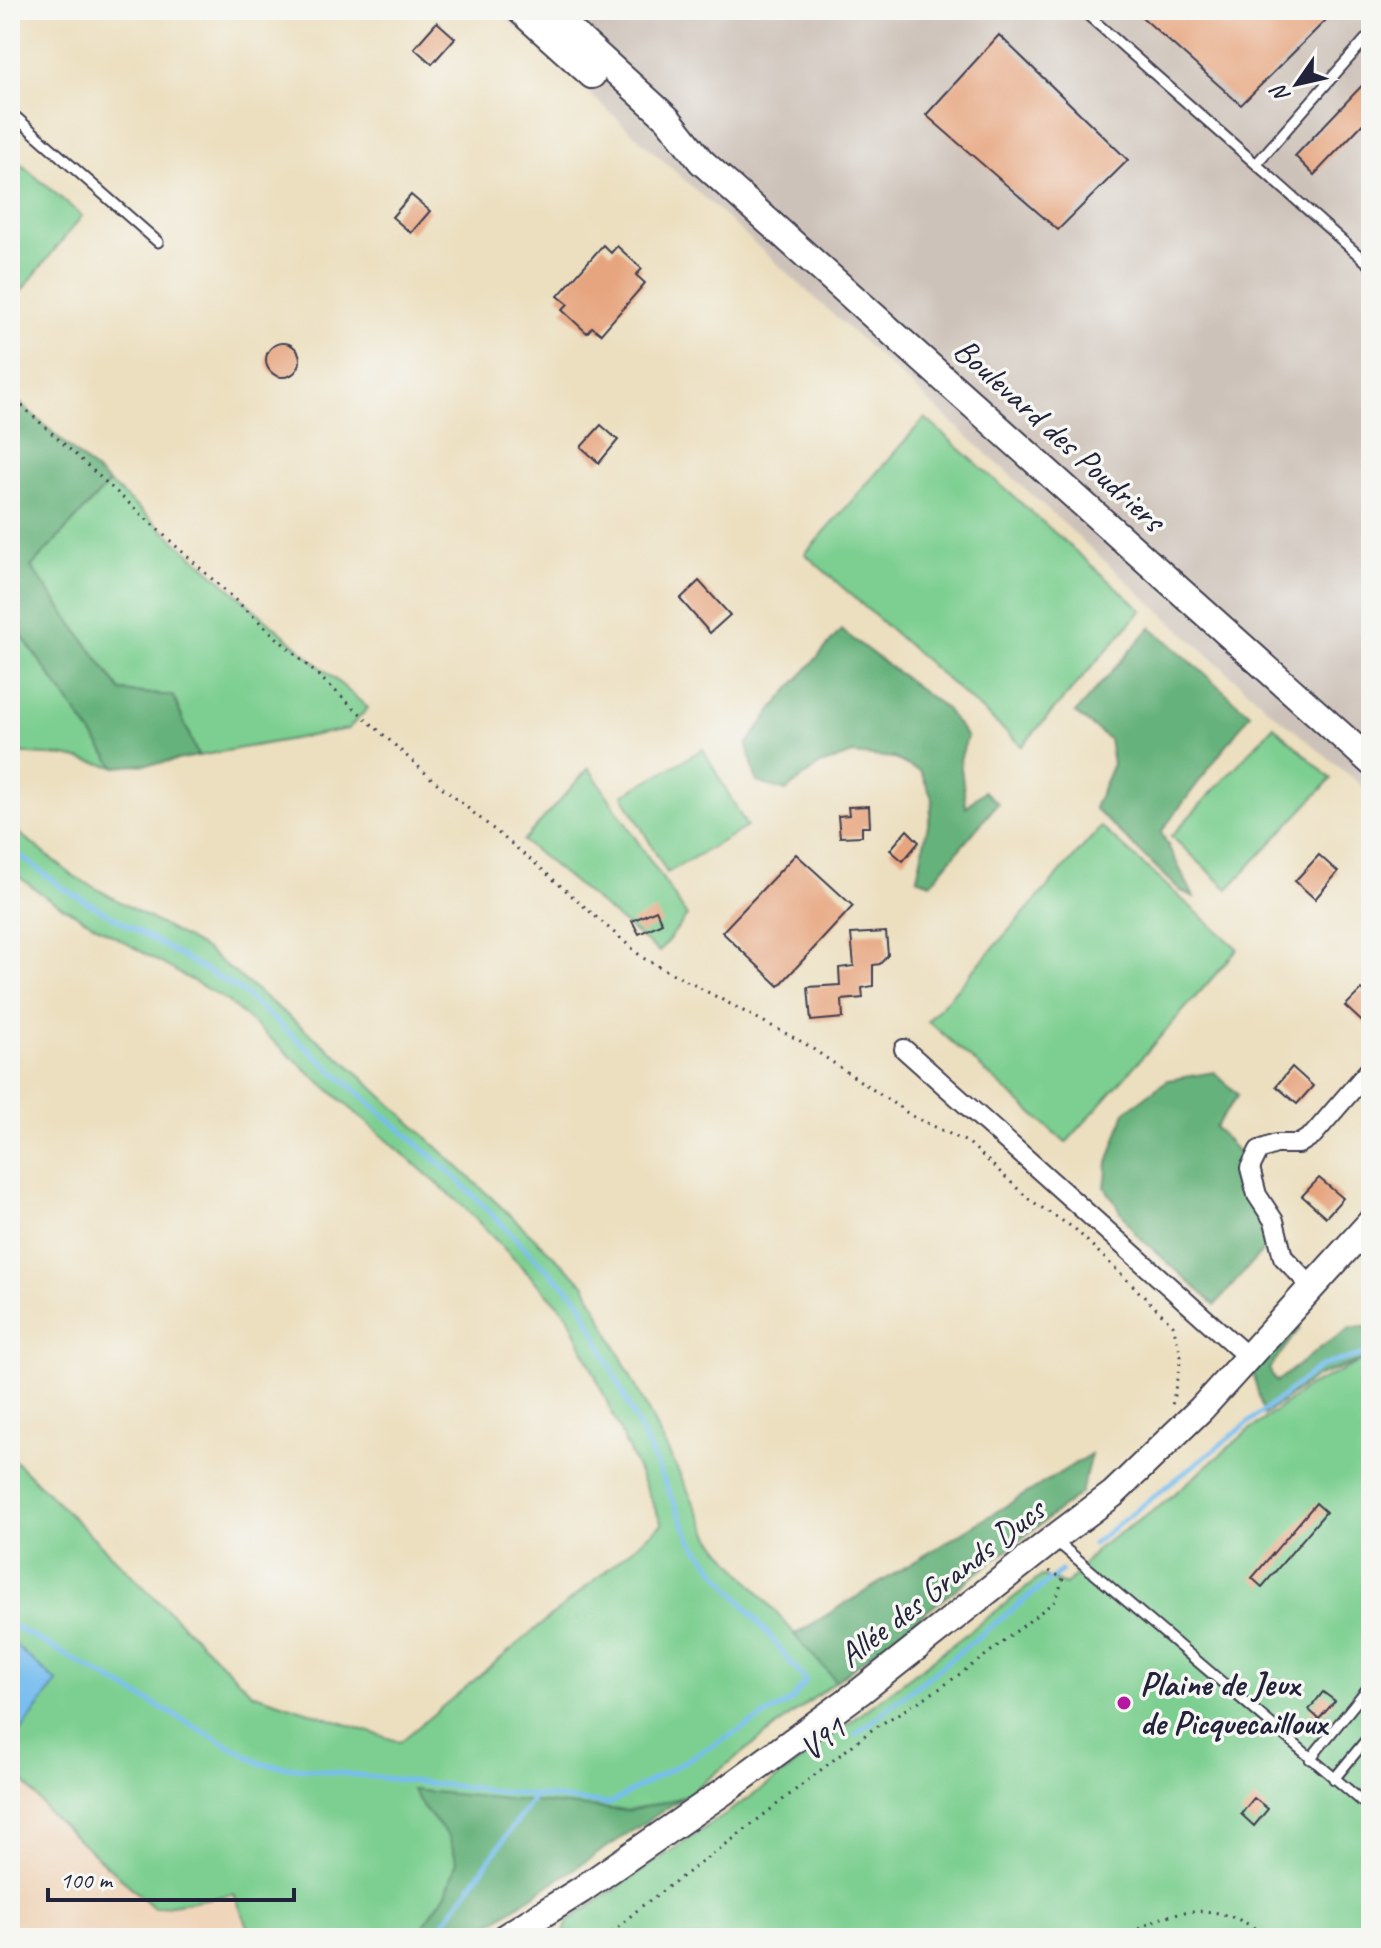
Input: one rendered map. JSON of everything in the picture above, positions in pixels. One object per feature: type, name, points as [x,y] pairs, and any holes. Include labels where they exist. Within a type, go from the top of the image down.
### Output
[{"type":"main road","name":"Boulevard des Poudriers","points":[[520,10],[655,131],[701,161],[1371,762]]},
{"type":"main road","name":"Boulevard des Poudriers","points":[[548,10],[668,119],[701,161]]},
{"type":"main road","name":"Allée des Grands Ducs","points":[[504,1938],[581,1890],[723,1792],[1044,1554],[1113,1494],[1190,1420],[1371,1222]]},
{"type":"street","points":[[904,1049],[1249,1358]]},
{"type":"street","points":[[1311,1286],[1283,1257],[1274,1221],[1257,1195],[1250,1168],[1259,1150],[1276,1144],[1299,1144],[1313,1135],[1371,1068]]},
{"type":"lane","points":[[1082,10],[1371,266]]},
{"type":"lane","points":[[1256,164],[1371,33]]},
{"type":"lane","points":[[10,112],[158,242]]},
{"type":"lane","points":[[1044,1554],[1371,1809]]},
{"type":"lane","points":[[1310,1759],[1371,1684]]},
{"type":"lane","points":[[1334,1779],[1371,1734]]},
{"type":"path","points":[[10,395],[432,779],[643,958],[804,1043],[912,1116],[969,1143],[1030,1200],[1075,1229],[1173,1325],[1181,1357],[1171,1409]]},
{"type":"path","name":"V91","points":[[606,1938],[642,1906],[873,1729],[939,1689],[1056,1600],[1063,1578],[1044,1554]]},
{"type":"path","points":[[1126,1938],[1160,1918],[1196,1911],[1233,1917],[1250,1924],[1269,1938]]},
{"type":"shaded area","points":[[497,10],[1371,10],[1371,793],[1267,708]]},
{"type":"shaded area","points":[[10,1763],[49,1813],[235,1894],[253,1938],[10,1938]]},
{"type":"green space","points":[[10,155],[82,216],[10,305]]},
{"type":"green space","points":[[10,394],[109,483],[31,567],[121,691],[173,696],[198,756],[115,767],[10,619]]},
{"type":"green space","points":[[925,418],[1142,610],[1022,746],[805,554]]},
{"type":"green space","points":[[109,483],[368,708],[348,729],[198,756],[173,696],[121,691],[31,567]]},
{"type":"green space","points":[[10,619],[115,767],[65,756],[10,753]]},
{"type":"green space","points":[[1151,627],[1250,714],[1161,832],[1194,897],[1181,891],[1094,808],[1113,764],[1109,739],[1075,713]]},
{"type":"green space","points":[[841,630],[946,709],[967,737],[960,760],[966,807],[984,791],[998,803],[931,883],[917,878],[933,800],[921,772],[893,758],[853,754],[817,766],[786,791],[757,782],[747,745],[773,708]]},
{"type":"green space","points":[[1274,726],[1331,779],[1228,889],[1171,836]]},
{"type":"green space","points":[[703,749],[747,827],[667,873],[623,795]]},
{"type":"green space","points":[[589,768],[687,916],[659,952],[523,841]]},
{"type":"green space","points":[[10,826],[72,875],[205,949],[349,1065],[585,1285],[712,1539],[836,1681],[684,1797],[629,1811],[413,1791],[449,1837],[457,1861],[447,1892],[415,1938],[253,1938],[234,1894],[154,1908],[49,1813],[10,1763],[10,1456],[252,1693],[400,1742],[662,1524],[568,1315],[463,1206],[226,1000],[49,899],[10,870]]},
{"type":"green space","points":[[1101,827],[1238,949],[1066,1143],[928,1021]]},
{"type":"green space","points":[[1214,1072],[1238,1095],[1215,1127],[1239,1153],[1266,1247],[1215,1305],[1135,1233],[1105,1187],[1108,1163],[1125,1112],[1168,1080]]},
{"type":"green space","points":[[1296,1320],[1300,1328],[1269,1369],[1276,1382],[1352,1327],[1371,1327],[1371,1357],[1315,1377],[1264,1415],[1252,1370]]},
{"type":"green space","name":"Plaine de Jeux de Picquecailloux","points":[[1371,1360],[1371,1938],[562,1938],[568,1921],[771,1783],[1042,1576],[1066,1585],[1098,1548],[1160,1506],[1247,1432],[1309,1386],[1362,1361]]},
{"type":"green space","points":[[1091,1454],[1081,1493],[836,1681],[794,1635]]},
{"type":"green space","points":[[412,1790],[629,1811],[684,1797],[468,1938],[415,1938],[447,1892],[457,1861],[449,1837]]},
{"type":"water","points":[[10,1641],[57,1682],[20,1733],[10,1724]]},
{"type":"building","points":[[1134,10],[1315,10],[1326,20],[1241,105]]},
{"type":"building","points":[[437,22],[455,38],[432,64],[414,48]]},
{"type":"building","points":[[999,35],[1128,160],[1058,230],[926,115]]},
{"type":"building","points":[[1371,76],[1371,115],[1314,175],[1295,156]]},
{"type":"building","points":[[411,195],[430,211],[411,233],[392,217]]},
{"type":"building","points":[[603,245],[611,253],[617,246],[642,269],[636,275],[645,283],[601,334],[592,327],[587,333],[562,310],[568,304],[558,296]]},
{"type":"building","points":[[283,343],[295,348],[300,360],[295,372],[283,377],[271,372],[266,360],[271,348]]},
{"type":"building","points":[[601,425],[618,440],[599,463],[581,447]]},
{"type":"building","points":[[699,581],[730,615],[710,633],[680,599]]},
{"type":"building","points":[[869,806],[870,827],[862,827],[862,836],[840,837],[838,816],[849,815],[848,807]]},
{"type":"building","points":[[907,830],[919,842],[903,861],[890,850]]},
{"type":"building","points":[[796,854],[853,906],[779,986],[722,932]]},
{"type":"building","points":[[1319,855],[1338,872],[1315,899],[1295,881]]},
{"type":"building","points":[[656,910],[662,923],[639,934],[632,921]]},
{"type":"building","points":[[886,932],[888,955],[880,964],[873,965],[873,986],[862,988],[863,998],[842,1000],[843,1018],[811,1021],[808,987],[840,985],[839,968],[854,966],[851,934]]},
{"type":"building","points":[[1361,990],[1371,998],[1371,1030],[1345,1006]]},
{"type":"building","points":[[1292,1067],[1313,1086],[1297,1104],[1276,1086]]},
{"type":"building","points":[[1319,1178],[1343,1198],[1326,1217],[1302,1196]]},
{"type":"building","points":[[1316,1503],[1326,1512],[1262,1587],[1252,1578]]},
{"type":"building","points":[[1323,1692],[1335,1701],[1319,1719],[1309,1710]]},
{"type":"building","points":[[1254,1798],[1268,1809],[1254,1826],[1241,1814]]},
{"type":"waterway","points":[[10,848],[63,888],[240,990],[451,1173],[579,1299],[692,1541],[806,1681],[791,1701],[609,1804],[262,1764],[10,1624]]},
{"type":"waterway","points":[[1093,1544],[1321,1366],[1371,1352]]},
{"type":"waterway","points":[[856,1734],[1061,1571]]},
{"type":"waterway","points":[[433,1938],[535,1796]]},
{"type":"place","name":"Plaine de Jeux de Picquecailloux","points":[[1124,1703]]}]
